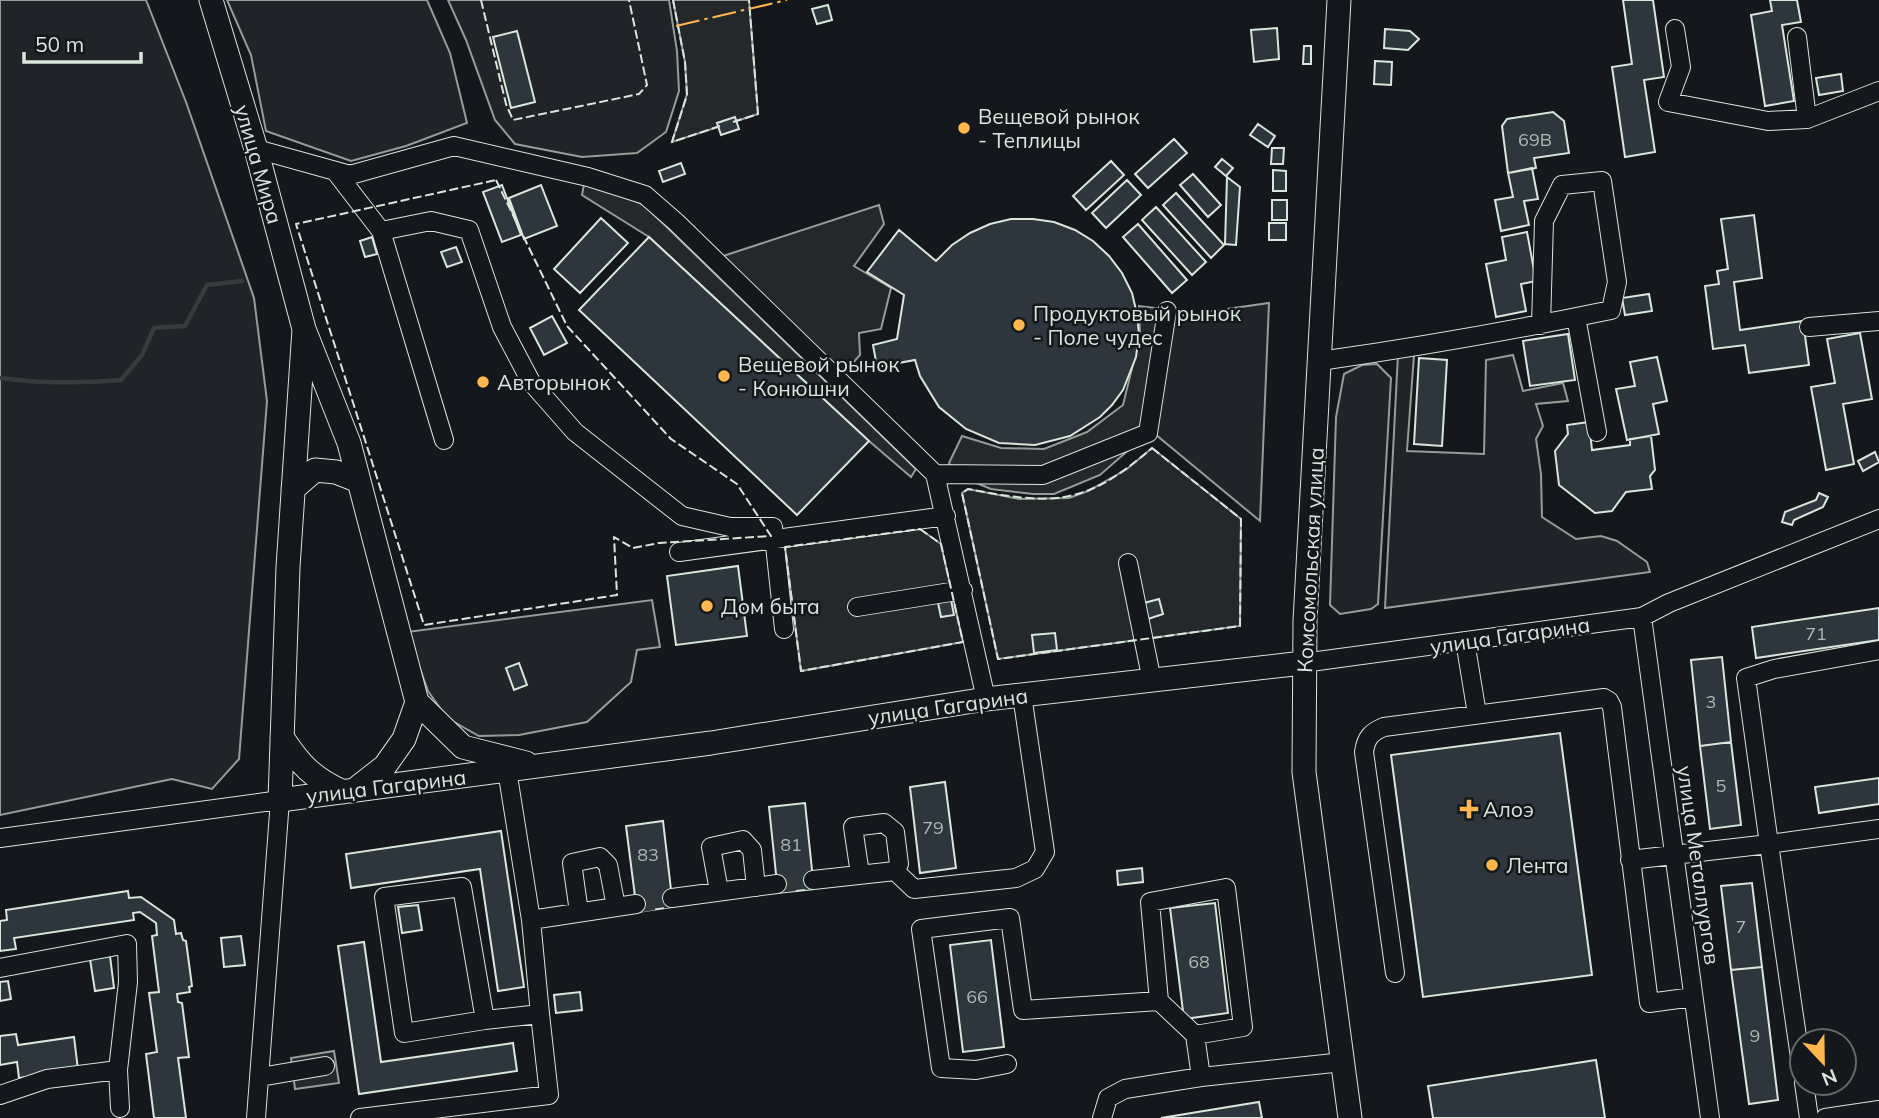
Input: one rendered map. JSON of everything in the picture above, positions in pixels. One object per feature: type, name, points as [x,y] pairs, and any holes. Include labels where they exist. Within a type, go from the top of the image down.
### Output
[{"type":"main road","name":"улица Мира","points":[[211,0],[256,149],[304,329]]},
{"type":"main road","name":"Комсомольская улица","points":[[1339,0],[1303,663],[1304,772],[1350,1118]]},
{"type":"main road","points":[[304,329],[349,443],[417,702],[463,747],[536,765]]},
{"type":"main road","points":[[280,800],[293,489],[304,329]]},
{"type":"main road","points":[[293,489],[315,470],[337,472],[359,481]]},
{"type":"main road","name":"улица Гагарина","points":[[280,800],[711,743],[986,699],[1303,663]]},
{"type":"main road","points":[[282,737],[299,763],[321,782],[348,792],[384,766],[404,739],[417,702]]},
{"type":"street","points":[[1675,29],[1681,66],[1668,102],[1768,121],[1807,119],[1879,91]]},
{"type":"street","points":[[1797,37],[1807,119]]},
{"type":"street","points":[[256,149],[350,175],[454,146],[588,177],[645,195],[935,474],[986,699]]},
{"type":"street","points":[[335,171],[381,232],[444,440]]},
{"type":"street","points":[[1320,361],[1541,325],[1611,310],[1617,282],[1602,181],[1562,185],[1545,221],[1541,325]]},
{"type":"street","points":[[381,232],[431,221],[470,230],[502,327],[531,382],[575,432],[682,516],[730,527],[773,527],[784,629]]},
{"type":"street","points":[[935,474],[1043,475],[1148,433],[1167,311]]},
{"type":"street","points":[[1576,317],[1597,432]]},
{"type":"street","points":[[1808,327],[1879,321]]},
{"type":"street","points":[[679,552],[946,516]]},
{"type":"street","name":"улица Гагарина","points":[[1303,663],[1642,617],[1669,603],[1879,519]]},
{"type":"street","points":[[1128,563],[1153,681]]},
{"type":"street","points":[[858,607],[963,590]]},
{"type":"street","name":"улица Металлургов","points":[[1642,617],[1710,1118]]},
{"type":"street","points":[[1465,641],[1476,715]]},
{"type":"street","points":[[1796,1027],[1746,678],[1774,668],[1879,650]]},
{"type":"street","points":[[813,880],[895,871],[914,889],[1016,877],[1035,869],[1045,852],[1023,695]]},
{"type":"street","points":[[1395,974],[1364,752],[1366,740],[1373,732],[1384,727],[1604,698],[1609,701],[1649,1003],[1693,997]]},
{"type":"street","points":[[360,1118],[549,1095],[531,920],[507,770]]},
{"type":"street","points":[[256,1118],[280,800]]},
{"type":"street","name":"улица Гагарина","points":[[0,838],[280,800]]},
{"type":"street","points":[[860,874],[853,827],[884,823],[895,832],[899,864],[895,871]]},
{"type":"street","points":[[1630,860],[1879,829]]},
{"type":"street","points":[[719,891],[711,847],[743,840],[752,850],[756,887]]},
{"type":"street","points":[[579,912],[572,863],[600,857],[608,865],[616,907]]},
{"type":"street","points":[[672,898],[777,884]]},
{"type":"street","points":[[485,1020],[462,887],[384,897],[404,1033],[540,1014]]},
{"type":"street","points":[[1195,1035],[1243,1027],[1226,888],[1150,902],[1160,1001],[1195,1035],[1201,1077]]},
{"type":"street","points":[[531,920],[636,904]]},
{"type":"street","points":[[1007,1064],[976,1070],[941,1068],[921,929],[1010,918],[1023,1010],[1160,1001]]},
{"type":"street","points":[[0,968],[127,944],[128,982],[118,1070],[120,1108]]},
{"type":"street","points":[[1102,1118],[1108,1098],[1125,1090],[1201,1077],[1343,1062]]},
{"type":"street","points":[[260,1077],[325,1066]]},
{"type":"street","points":[[0,1096],[47,1079],[118,1070]]},
{"type":"street","points":[[1806,1097],[1809,1118]]},
{"type":"street","points":[[1825,1118],[1879,1110]]},
{"type":"shaded area","points":[[0,0],[146,0],[186,102],[254,298],[267,401],[239,759],[212,789],[172,779],[0,815]]},
{"type":"shaded area","points":[[227,0],[427,0],[450,53],[467,123],[406,146],[351,161],[266,131],[251,55]]},
{"type":"shaded area","points":[[448,0],[669,0],[677,51],[679,91],[666,132],[637,153],[582,157],[515,144],[495,120],[466,40]]},
{"type":"shaded area","points":[[673,0],[749,0],[758,114],[672,142],[687,94],[685,62]]},
{"type":"shaded area","points":[[585,179],[644,205],[916,469],[911,477],[649,237],[582,195]]},
{"type":"shaded area","points":[[879,205],[884,224],[854,266],[891,288],[881,329],[859,333],[860,355],[843,374],[720,257]]},
{"type":"shaded area","points":[[1269,303],[1260,521],[1155,434],[1171,317]]},
{"type":"shaded area","points":[[1139,306],[1164,309],[1148,433],[1100,475],[1054,494],[991,489],[957,475],[949,463],[962,436],[1001,448],[1044,449],[1087,432],[1123,405],[1140,336]]},
{"type":"shaded area","points":[[1398,354],[1414,355],[1407,451],[1484,454],[1486,360],[1513,355],[1523,391],[1563,383],[1568,401],[1536,404],[1543,426],[1536,439],[1541,474],[1542,517],[1576,539],[1601,536],[1617,541],[1647,562],[1650,572],[1385,608]]},
{"type":"shaded area","points":[[1377,364],[1391,378],[1378,604],[1371,609],[1340,614],[1330,605],[1336,417],[1344,374],[1362,365]]},
{"type":"shaded area","points":[[1152,448],[1241,519],[1240,626],[998,659],[962,493],[968,489],[1019,499],[1069,498],[1088,491],[1127,469]]},
{"type":"shaded area","points":[[920,529],[941,544],[963,642],[801,671],[785,547]]},
{"type":"shaded area","points":[[652,600],[660,647],[637,650],[631,682],[587,722],[519,735],[479,736],[447,718],[428,691],[407,632]]},
{"type":"shaded area","points":[[334,1051],[339,1083],[295,1089],[291,1058]]},
{"type":"building","points":[[1623,0],[1653,0],[1664,77],[1644,80],[1655,152],[1625,157],[1612,67],[1632,64]]},
{"type":"building","points":[[1770,0],[1797,0],[1801,22],[1782,25],[1794,101],[1765,106],[1751,15],[1772,11]]},
{"type":"building","points":[[828,5],[832,20],[817,24],[812,9]]},
{"type":"building","points":[[1277,28],[1279,59],[1254,62],[1251,30]]},
{"type":"building","points":[[1385,29],[1410,31],[1419,39],[1408,50],[1384,48]]},
{"type":"building","points":[[517,31],[535,102],[511,108],[493,37]]},
{"type":"building","points":[[1304,46],[1311,46],[1311,64],[1303,64]]},
{"type":"building","points":[[1375,61],[1392,62],[1391,85],[1374,84]]},
{"type":"building","points":[[1841,74],[1843,91],[1819,95],[1816,78]]},
{"type":"building","points":[[1553,112],[1564,121],[1569,153],[1534,158],[1536,168],[1508,173],[1502,126],[1507,119]]},
{"type":"building","points":[[735,117],[739,129],[721,135],[717,123]]},
{"type":"building","points":[[1258,124],[1275,136],[1268,147],[1250,135]]},
{"type":"building","points":[[1174,139],[1187,153],[1148,188],[1135,174]]},
{"type":"building","points":[[1272,148],[1284,148],[1283,164],[1271,164]]},
{"type":"building","points":[[1222,159],[1233,168],[1226,176],[1215,167]]},
{"type":"building","points":[[1111,161],[1124,175],[1086,210],[1073,196]]},
{"type":"building","points":[[681,163],[685,174],[663,182],[659,171]]},
{"type":"building","points":[[1532,168],[1538,199],[1524,201],[1529,225],[1501,231],[1495,200],[1513,197],[1508,173]]},
{"type":"building","points":[[1273,170],[1286,171],[1286,191],[1273,191]]},
{"type":"building","points":[[1193,174],[1221,205],[1208,217],[1180,185]]},
{"type":"building","points":[[1227,177],[1240,187],[1236,245],[1225,244]]},
{"type":"building","points":[[1127,180],[1141,195],[1106,228],[1092,213]]},
{"type":"building","points":[[502,185],[521,235],[502,242],[483,192]]},
{"type":"building","points":[[541,185],[557,226],[524,239],[509,198]]},
{"type":"building","points":[[1176,193],[1224,245],[1211,258],[1163,205]]},
{"type":"building","points":[[1272,200],[1287,200],[1287,220],[1272,220]]},
{"type":"building","points":[[1156,207],[1206,262],[1192,275],[1142,220]]},
{"type":"building","points":[[1754,215],[1762,278],[1734,282],[1740,330],[1803,321],[1809,365],[1749,373],[1745,345],[1713,349],[1705,286],[1719,284],[1717,271],[1728,269],[1721,219]]},
{"type":"building","points":[[601,218],[628,243],[580,293],[554,269]]},
{"type":"building","name":"Продуктовый рынок - Поле чудес","points":[[1011,219],[1054,222],[1093,241],[1122,273],[1132,293],[1137,314],[1139,335],[1136,357],[1123,390],[1112,405],[1100,417],[1070,436],[1035,445],[999,443],[966,429],[939,407],[920,376],[915,360],[877,367],[873,345],[897,339],[904,295],[867,272],[899,230],[936,261],[952,245],[970,233]]},
{"type":"building","points":[[1269,223],[1286,223],[1286,240],[1269,240]]},
{"type":"building","points":[[1138,224],[1187,280],[1172,293],[1123,237]]},
{"type":"building","points":[[1527,232],[1536,281],[1521,284],[1526,311],[1496,317],[1486,264],[1506,260],[1502,237]]},
{"type":"building","points":[[372,237],[377,254],[365,257],[360,241]]},
{"type":"building","name":"Вещевой рынок - Конюшни","points":[[649,237],[869,441],[797,515],[579,310]]},
{"type":"building","points":[[456,247],[462,262],[447,267],[441,252]]},
{"type":"building","points":[[1649,294],[1652,311],[1625,315],[1622,298]]},
{"type":"building","points":[[552,316],[567,343],[544,355],[530,328]]},
{"type":"building","points":[[1860,333],[1872,399],[1843,404],[1854,464],[1826,470],[1811,387],[1835,383],[1827,339]]},
{"type":"building","points":[[1568,334],[1575,380],[1530,386],[1523,341]]},
{"type":"building","points":[[1657,357],[1667,401],[1653,404],[1659,434],[1627,440],[1616,389],[1635,386],[1630,362]]},
{"type":"building","points":[[1419,358],[1447,360],[1442,446],[1414,444]]},
{"type":"building","points":[[1589,422],[1592,450],[1630,445],[1630,439],[1651,436],[1655,470],[1650,476],[1652,489],[1626,492],[1612,511],[1595,513],[1559,485],[1555,451],[1568,434],[1567,425]]},
{"type":"building","points":[[1875,452],[1879,462],[1863,471],[1858,461]]},
{"type":"building","points":[[1819,493],[1828,497],[1823,507],[1794,520],[1792,525],[1782,522],[1785,512],[1816,500]]},
{"type":"building","name":"Дом быта","points":[[738,566],[747,636],[676,645],[667,576]]},
{"type":"building","points":[[1159,599],[1163,614],[1148,619],[1144,603]]},
{"type":"building","points":[[951,600],[954,615],[941,617],[938,603]]},
{"type":"building","points":[[1879,608],[1879,640],[1756,658],[1752,627]]},
{"type":"building","points":[[1055,633],[1057,650],[1034,653],[1032,635]]},
{"type":"building","points":[[1722,657],[1731,742],[1700,746],[1691,660]]},
{"type":"building","points":[[519,663],[527,685],[514,690],[506,668]]},
{"type":"building","name":"Лента","points":[[1560,733],[1592,975],[1423,997],[1391,755]]},
{"type":"building","points":[[1731,742],[1741,825],[1710,829],[1700,746]]},
{"type":"building","points":[[1879,778],[1879,804],[1819,813],[1815,787]]},
{"type":"building","points":[[945,782],[956,868],[920,873],[910,787]]},
{"type":"building","points":[[805,803],[814,889],[778,893],[769,807]]},
{"type":"building","points":[[663,821],[673,907],[637,912],[626,826]]},
{"type":"building","points":[[501,831],[524,987],[498,991],[480,869],[351,888],[346,854]]},
{"type":"building","points":[[1142,868],[1143,882],[1118,885],[1117,871]]},
{"type":"building","points":[[1752,883],[1762,967],[1731,970],[1721,886]]},
{"type":"building","points":[[128,891],[129,898],[141,897],[174,920],[176,934],[181,933],[186,941],[192,986],[189,987],[190,992],[177,994],[178,1002],[182,1003],[189,1057],[178,1058],[186,1118],[154,1118],[146,1054],[157,1052],[149,993],[159,992],[152,936],[157,935],[156,923],[140,912],[133,913],[134,920],[14,938],[16,949],[0,951],[0,921],[7,920],[6,910]]},
{"type":"building","points":[[1215,903],[1228,1013],[1184,1019],[1170,908]]},
{"type":"building","points":[[418,905],[422,930],[402,933],[398,907]]},
{"type":"building","points":[[241,936],[245,965],[224,967],[221,938]]},
{"type":"building","points":[[991,940],[1004,1047],[963,1052],[950,945]]},
{"type":"building","points":[[364,942],[381,1062],[513,1043],[517,1071],[359,1094],[338,946]]},
{"type":"building","points":[[110,956],[114,988],[95,991],[90,959]]},
{"type":"building","points":[[1762,967],[1778,1100],[1749,1104],[1731,970]]},
{"type":"building","points":[[8,981],[11,999],[0,1001],[0,982]]},
{"type":"building","points":[[580,992],[582,1010],[556,1013],[554,995]]},
{"type":"building","points":[[16,1034],[18,1045],[74,1037],[78,1070],[19,1078],[17,1062],[0,1065],[0,1036]]},
{"type":"building","points":[[1596,1060],[1605,1118],[1433,1118],[1428,1086]]},
{"type":"building","points":[[1259,1102],[1262,1118],[1161,1118]]},
{"type":"waterway","points":[[0,378],[61,382],[121,380],[142,355],[154,328],[185,326],[207,285],[242,281]]},
{"type":"tunnel","points":[[777,884],[813,880]]},
{"type":"tunnel","points":[[636,904],[672,898]]},
{"type":"fence","points":[[481,0],[506,104],[513,120],[639,94],[647,85],[629,0]]},
{"type":"fence","points":[[673,0],[685,62],[687,95],[672,142],[720,126]]},
{"type":"fence","points":[[733,122],[758,114],[749,0]]},
{"type":"fence","points":[[496,180],[567,326],[671,439],[737,484],[771,536],[659,543],[633,548],[614,537],[617,595],[424,625],[296,224],[496,180]]},
{"type":"fence","points":[[1152,448],[1241,519],[1240,626],[998,659],[962,493],[968,489],[1023,498],[1066,497],[1107,482],[1152,448]]},
{"type":"fence","points":[[920,529],[941,544],[963,642],[801,671],[785,547],[920,529]]},
{"type":"power","points":[[676,26],[787,0]]},
{"type":"place","name":"Вещевой рынок - Теплицы","points":[[964,128]]},
{"type":"place","name":"Продуктовый рынок - Поле чудес","points":[[1019,325]]},
{"type":"place","name":"Вещевой рынок - Конюшни","points":[[724,376]]},
{"type":"place","name":"Авторынок","points":[[483,382]]},
{"type":"place","name":"Дом быта","points":[[707,606]]},
{"type":"place","name":"Алоэ","points":[[1469,809]]},
{"type":"place","name":"Лента","points":[[1492,865]]}]
